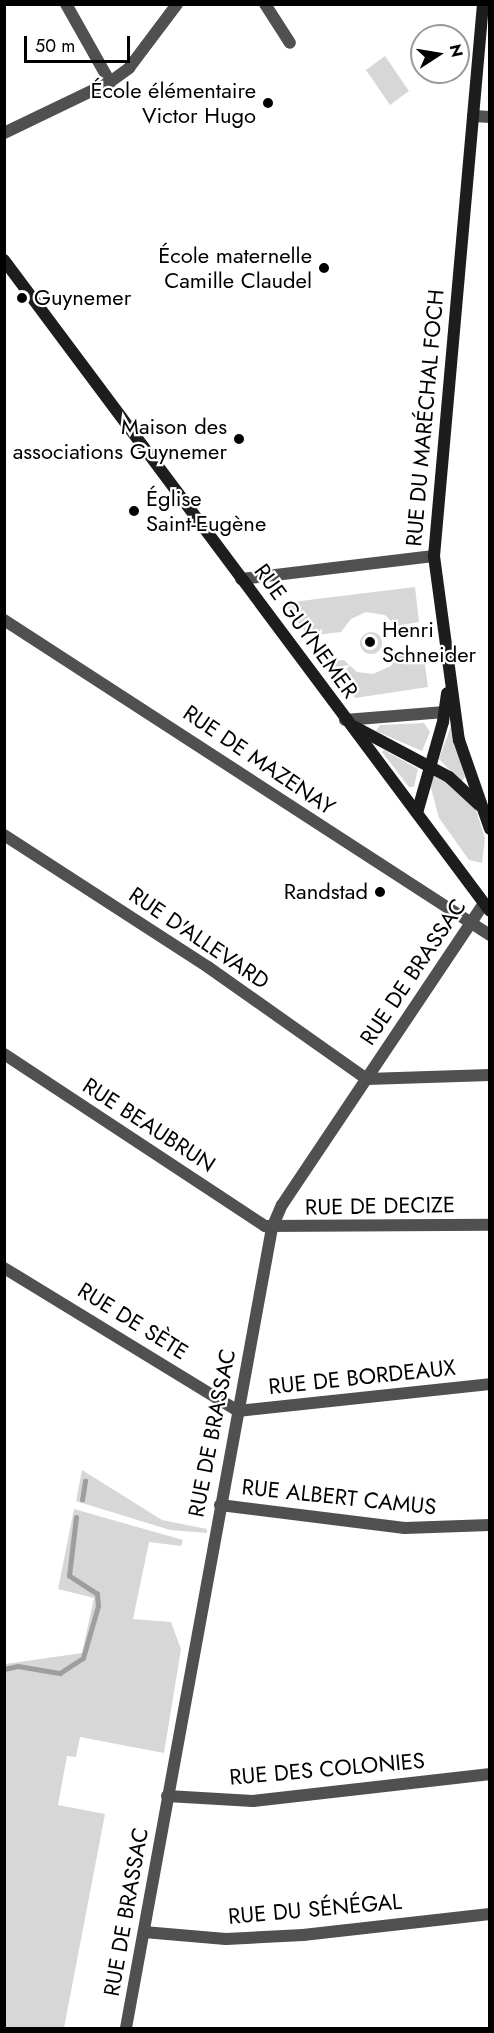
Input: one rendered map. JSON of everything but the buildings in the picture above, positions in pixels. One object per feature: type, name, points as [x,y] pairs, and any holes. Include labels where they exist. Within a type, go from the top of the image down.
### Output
[{"type":"main road","name":"RUE DU MARÉCHAL FOCH","points":[[483,4],[434,556],[459,740],[489,830]]},
{"type":"main road","name":"RUE GUYNEMER","points":[[4,260],[345,720],[488,904]]},
{"type":"main road","points":[[417,813],[445,712],[449,677]]},
{"type":"main road","points":[[345,720],[431,765],[449,777],[482,808]]},
{"type":"street","points":[[66,4],[110,82]]},
{"type":"street","points":[[4,133],[110,82],[129,68],[177,4]]},
{"type":"street","points":[[265,4],[290,43]]},
{"type":"street","points":[[473,116],[489,117]]},
{"type":"street","points":[[241,579],[434,556]]},
{"type":"street","name":"RUE DE MAZENAY","points":[[4,620],[489,935]]},
{"type":"street","points":[[345,720],[445,712]]},
{"type":"street","name":"RUE D'ALLEVARD","points":[[4,835],[208,967],[367,1079]]},
{"type":"street","name":"RUE DE BRASSAC","points":[[126,2028],[272,1228],[282,1205],[471,924],[488,904]]},
{"type":"street","name":"RUE BEAUBRUN","points":[[4,1054],[272,1228]]},
{"type":"street","points":[[367,1079],[489,1075]]},
{"type":"street","name":"RUE DE DECIZE","points":[[272,1228],[489,1225]]},
{"type":"street","name":"RUE DE SÈTE","points":[[4,1268],[238,1411]]},
{"type":"street","name":"RUE DE BORDEAUX","points":[[238,1411],[489,1384]]},
{"type":"street","name":"RUE ALBERT CAMUS","points":[[220,1505],[405,1528],[489,1525]]},
{"type":"street","name":"RUE DES COLONIES","points":[[167,1797],[253,1801],[489,1774]]},
{"type":"street","name":"RUE DU SÉNÉGAL","points":[[144,1932],[226,1939],[280,1936],[489,1914]]},
{"type":"shaded area","points":[[385,56],[409,91],[390,105],[366,70]]},
{"type":"shaded area","points":[[415,587],[419,622],[396,626],[385,615],[366,612],[351,619],[341,632],[308,636],[284,603]]},
{"type":"shaded area","points":[[371,632],[379,635],[382,643],[379,651],[371,654],[363,651],[360,643],[363,635]]},
{"type":"shaded area","points":[[423,650],[428,687],[355,698],[328,661],[344,660],[357,672],[373,674],[391,666],[399,654]]},
{"type":"shaded area","points":[[424,723],[430,732],[422,751],[376,731],[380,725]]},
{"type":"shaded area","points":[[451,726],[465,777],[461,782],[439,759]]},
{"type":"shaded area","points":[[384,750],[418,769],[414,787],[409,787],[382,752]]},
{"type":"shaded area","points":[[438,775],[476,810],[485,838],[482,863],[469,860],[439,818],[431,788],[432,777]]},
{"type":"shaded area","points":[[82,1470],[162,1520],[207,1529],[207,1533],[170,1530],[76,1501]]},
{"type":"shaded area","points":[[74,1509],[183,1540],[181,1546],[149,1542],[133,1619],[171,1622],[181,1649],[164,1753],[80,1737],[76,1757],[67,1756],[58,1805],[105,1814],[64,2028],[5,2028],[5,1664],[82,1653],[94,1598],[58,1589]]},
{"type":"waterway","points":[[82,1500],[85,1481]]},
{"type":"waterway","points":[[4,1669],[18,1666],[60,1673],[83,1658],[98,1606],[97,1594],[69,1576],[76,1517]]},
{"type":"place","name":"École élémentaire Victor Hugo","points":[[268,103]]},
{"type":"place","name":"École maternelle Camille Claudel","points":[[324,268]]},
{"type":"place","name":"Guynemer","points":[[22,298]]},
{"type":"place","name":"Maison des associations Guynemer","points":[[239,439]]},
{"type":"place","name":"Église Saint-Eugène","points":[[134,511]]},
{"type":"place","name":"Henri Schneider","points":[[370,642]]},
{"type":"place","name":"Randstad","points":[[380,892]]}]
